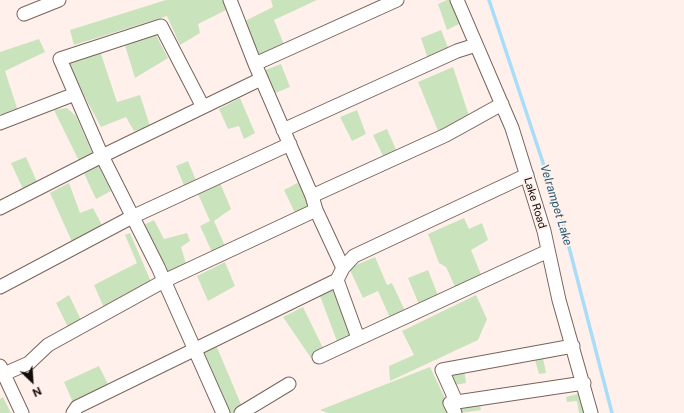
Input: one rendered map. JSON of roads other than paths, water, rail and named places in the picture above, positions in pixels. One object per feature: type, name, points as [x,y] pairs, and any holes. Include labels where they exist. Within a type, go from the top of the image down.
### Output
[{"type":"street","points":[[230,0],[261,79],[312,196],[340,274],[358,338]]},
{"type":"street","points":[[255,64],[397,0]]},
{"type":"street","name":"Lake Road","points":[[456,0],[512,128],[527,175],[548,251],[559,300],[592,413]]},
{"type":"street","points":[[24,14],[55,1]]},
{"type":"street","points":[[202,107],[161,26],[60,59],[102,156],[164,281],[223,413]]},
{"type":"street","points":[[283,130],[457,51],[476,45]]},
{"type":"street","points":[[0,208],[102,156],[261,79]]},
{"type":"street","points":[[0,123],[75,94]]},
{"type":"street","points":[[312,196],[446,135],[502,104]]},
{"type":"street","points":[[0,287],[132,217],[290,144]]},
{"type":"street","points":[[73,413],[77,407],[196,350],[340,274],[354,256],[527,175]]},
{"type":"street","points":[[22,413],[3,377],[29,362],[48,345],[164,281],[316,210]]},
{"type":"street","points":[[319,356],[548,251]]},
{"type":"street","points":[[573,346],[442,370],[455,399],[452,408],[584,383]]},
{"type":"street","points":[[241,413],[289,384]]},
{"type":"waterway","name":"Velrampet Lake","points":[[489,0],[562,220],[612,413]]}]
